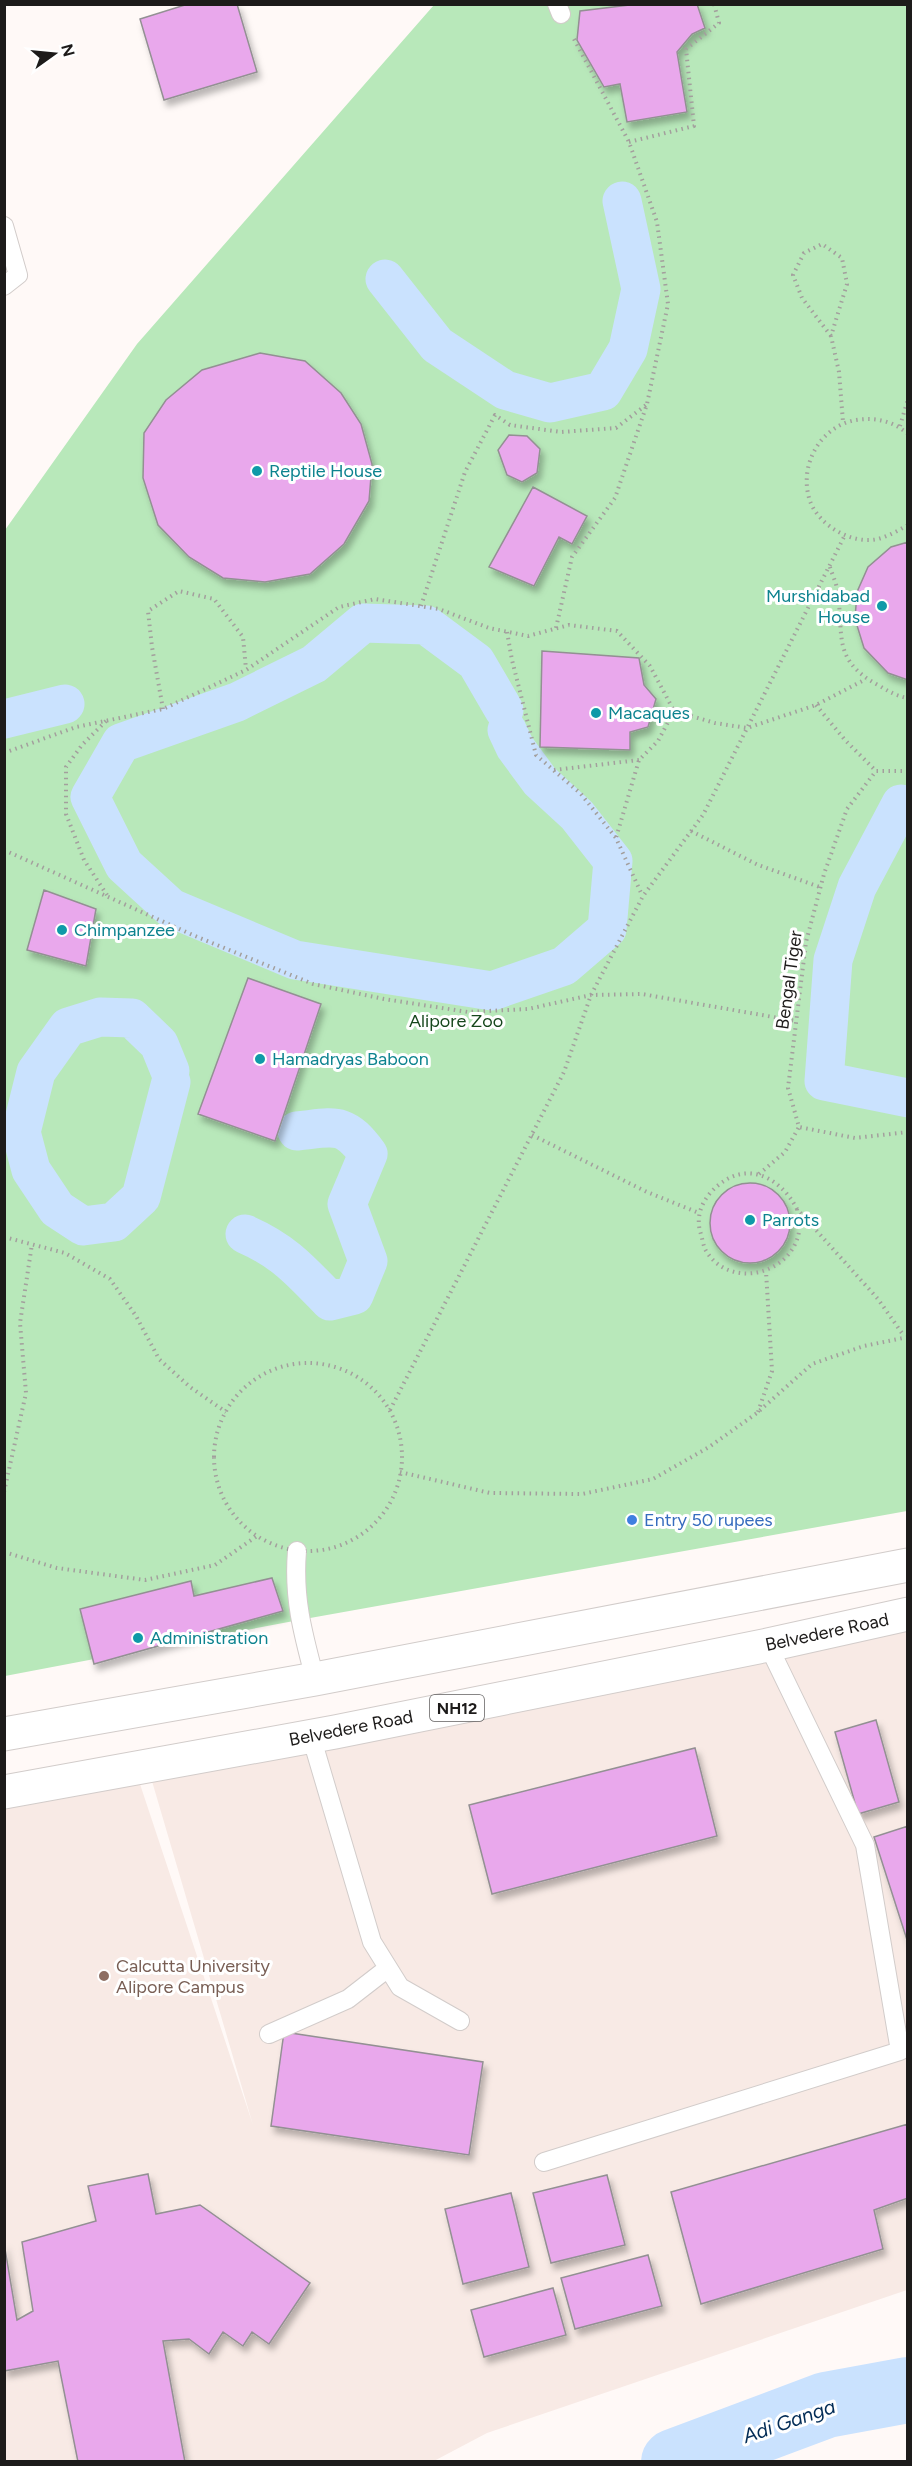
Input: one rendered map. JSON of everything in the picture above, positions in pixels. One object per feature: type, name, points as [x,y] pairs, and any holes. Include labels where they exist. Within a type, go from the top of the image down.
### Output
[{"type":"highway","points":[[4,1734],[315,1679],[908,1565]]},
{"type":"highway","name":"Belvedere Road","points":[[4,1792],[311,1736],[768,1645],[908,1614]]},
{"type":"lane","points":[[4,226],[18,275],[4,286]]},
{"type":"lane","points":[[297,1551],[295,1579],[297,1610],[315,1679]]},
{"type":"lane","points":[[544,2162],[900,2051],[865,1845],[768,1645]]},
{"type":"lane","points":[[311,1736],[372,1942],[400,1987],[460,2021]]},
{"type":"lane","points":[[269,2034],[348,1999],[388,1968]]},
{"type":"path","points":[[629,142],[694,126],[686,49],[718,23],[714,4]]},
{"type":"path","points":[[556,628],[572,557],[615,498],[647,404],[668,304],[657,222],[629,142],[559,10]]},
{"type":"path","points":[[831,336],[847,284],[842,258],[822,244],[804,253],[793,275],[802,298],[831,336],[839,372],[843,422]]},
{"type":"path","points":[[900,426],[907,402]]},
{"type":"path","points":[[421,606],[465,472],[495,415],[510,425],[561,432],[616,428],[647,404]]},
{"type":"path","points":[[908,434],[900,426],[872,417],[843,422],[825,434],[813,450],[806,480],[810,501],[816,511],[830,526],[845,535],[866,540],[878,539],[908,525]]},
{"type":"path","points":[[390,1410],[564,1072],[591,995],[643,896],[703,814],[845,535]]},
{"type":"path","points":[[830,566],[837,589],[839,632],[847,659],[866,679],[897,696],[908,698]]},
{"type":"path","points":[[163,709],[148,611],[179,591],[214,599],[243,637],[246,670]]},
{"type":"path","points":[[4,753],[76,727],[163,709],[246,670],[339,607],[375,599],[439,609],[489,628],[528,636],[569,625],[617,631],[650,666],[674,711],[714,723],[747,728],[816,705],[866,679]]},
{"type":"path","points":[[507,632],[536,755],[580,794],[616,838],[643,896]]},
{"type":"path","points":[[816,705],[845,740],[876,771],[908,771]]},
{"type":"path","points":[[616,838],[639,760],[658,741],[674,711]]},
{"type":"path","points":[[107,721],[82,745],[66,767],[66,814],[84,860],[108,897]]},
{"type":"path","points":[[553,770],[639,760]]},
{"type":"path","name":"Bengal Tiger","points":[[799,1127],[788,1088],[806,942],[820,887],[847,809],[876,771]]},
{"type":"path","points":[[691,831],[758,865],[820,887]]},
{"type":"path","points":[[4,850],[195,936],[313,984],[384,999],[468,1012],[528,1009],[591,995],[642,994],[796,1021]]},
{"type":"path","points":[[759,1174],[785,1152],[799,1127],[855,1137],[908,1132]]},
{"type":"path","points":[[532,1135],[646,1192],[699,1213]]},
{"type":"path","points":[[400,1472],[490,1493],[582,1494],[653,1479],[709,1447],[757,1413],[812,1364],[864,1346],[905,1336],[878,1299],[797,1209],[789,1194],[776,1181],[759,1174],[731,1176],[721,1182],[706,1197],[699,1213],[698,1223],[705,1248],[716,1262],[724,1268],[749,1275],[779,1265],[794,1246],[799,1231],[797,1209]]},
{"type":"path","points":[[4,1237],[65,1253],[110,1279],[136,1316],[159,1359],[190,1387],[226,1412]]},
{"type":"path","points":[[4,1492],[26,1393],[20,1323],[32,1244]]},
{"type":"path","points":[[757,1413],[771,1371],[766,1271]]},
{"type":"path","points":[[306,1362],[346,1370],[377,1392],[390,1410],[402,1442],[403,1459],[396,1492],[371,1529],[342,1547],[309,1553],[279,1549],[245,1529],[219,1492],[213,1469],[214,1436],[233,1397],[262,1373],[306,1362]]},
{"type":"path","points":[[4,1552],[57,1568],[146,1580],[215,1565],[257,1536]]},
{"type":"shaded area","points":[[907,1622],[907,2290],[487,2433],[434,2461],[5,2462],[5,1801],[138,1778],[253,2125],[149,1771]]},
{"type":"green space","name":"Alipore Zoo","points":[[434,5],[907,5],[907,1511],[299,1620],[5,1676],[5,530],[137,344]]},
{"type":"building","points":[[188,4],[237,4],[257,72],[164,100],[140,19]]},
{"type":"building","points":[[638,4],[697,4],[705,28],[692,34],[677,52],[687,112],[627,122],[620,84],[604,87],[577,40],[580,11]]},
{"type":"building","name":"Reptile House","points":[[260,353],[305,361],[341,393],[361,424],[372,464],[369,501],[344,544],[310,574],[265,582],[223,578],[189,557],[158,525],[143,478],[144,433],[166,400],[202,370]]},
{"type":"building","points":[[509,435],[527,436],[540,449],[537,473],[522,482],[507,475],[498,450]]},
{"type":"building","points":[[533,487],[587,516],[572,544],[559,537],[534,586],[489,567]]},
{"type":"building","name":"Murshidabad House","points":[[908,542],[908,680],[888,673],[864,648],[855,619],[857,592],[868,567],[891,547]]},
{"type":"building","name":"Macaques","points":[[542,651],[639,658],[644,685],[656,699],[648,727],[630,732],[630,750],[540,747]]},
{"type":"building","name":"Chimpanzee","points":[[44,890],[96,909],[86,966],[27,950]]},
{"type":"building","name":"Hamadryas Baboon","points":[[248,978],[321,1004],[275,1141],[198,1114]]},
{"type":"building","name":"Parrots","points":[[750,1183],[765,1186],[778,1195],[787,1208],[790,1223],[787,1238],[778,1251],[765,1260],[750,1263],[735,1260],[722,1251],[713,1238],[710,1223],[713,1208],[722,1195],[735,1186]]},
{"type":"building","name":"Administration","points":[[272,1578],[283,1611],[94,1664],[80,1609],[191,1581],[194,1596]]},
{"type":"building","points":[[876,1720],[899,1802],[858,1814],[835,1732]]},
{"type":"building","points":[[695,1748],[717,1836],[492,1894],[469,1805]]},
{"type":"building","points":[[908,1826],[908,1943],[874,1837]]},
{"type":"building","points":[[284,2032],[483,2062],[469,2155],[271,2126]]},
{"type":"building","points":[[908,2124],[908,2198],[874,2210],[883,2249],[701,2304],[671,2192]]},
{"type":"building","points":[[148,2174],[156,2214],[200,2205],[310,2283],[269,2344],[252,2332],[243,2346],[223,2332],[209,2354],[189,2339],[163,2341],[185,2462],[78,2462],[58,2361],[4,2371],[4,2243],[17,2320],[33,2311],[22,2242],[96,2221],[88,2186]]},
{"type":"building","points":[[607,2175],[625,2245],[551,2263],[533,2193]]},
{"type":"building","points":[[511,2193],[529,2267],[463,2284],[445,2209]]},
{"type":"building","points":[[648,2255],[662,2306],[575,2329],[561,2278]]},
{"type":"building","points":[[553,2288],[566,2335],[484,2357],[471,2310]]},
{"type":"waterway","points":[[385,279],[437,345],[505,390],[550,403],[603,391],[628,349],[641,289],[622,201]]},
{"type":"waterway","points":[[504,710],[476,662],[426,625],[363,623],[314,664],[237,702],[121,743],[90,797],[124,865],[171,908],[295,960],[492,991],[564,966],[607,929],[613,861],[577,815],[540,781],[515,747],[507,730]]},
{"type":"waterway","points":[[4,719],[65,704]]},
{"type":"waterway","points":[[908,806],[901,804],[857,887],[833,960],[824,1081],[908,1098]]},
{"type":"waterway","points":[[170,1071],[159,1044],[132,1018],[100,1017],[68,1027],[36,1072],[21,1132],[31,1170],[57,1209],[83,1226],[114,1222],[141,1197],[171,1082]]},
{"type":"waterway","points":[[245,1234],[271,1247],[301,1271],[330,1301],[354,1295],[368,1261],[347,1204],[368,1154],[360,1143],[345,1131],[330,1128],[297,1131]]},
{"type":"waterway","name":"Adi Ganga","points":[[674,2462],[826,2405],[908,2390]]},
{"type":"place","name":"Reptile House","points":[[257,471]]},
{"type":"place","name":"Murshidabad House","points":[[882,606]]},
{"type":"place","name":"Macaques","points":[[596,713]]},
{"type":"place","name":"Chimpanzee","points":[[62,930]]},
{"type":"place","name":"Hamadryas Baboon","points":[[260,1059]]},
{"type":"place","name":"Parrots","points":[[750,1220]]},
{"type":"place","name":"Entry 50 rupees","points":[[632,1520]]},
{"type":"place","name":"Administration","points":[[138,1638]]},
{"type":"place","name":"Calcutta University Alipore Campus","points":[[104,1976]]}]
